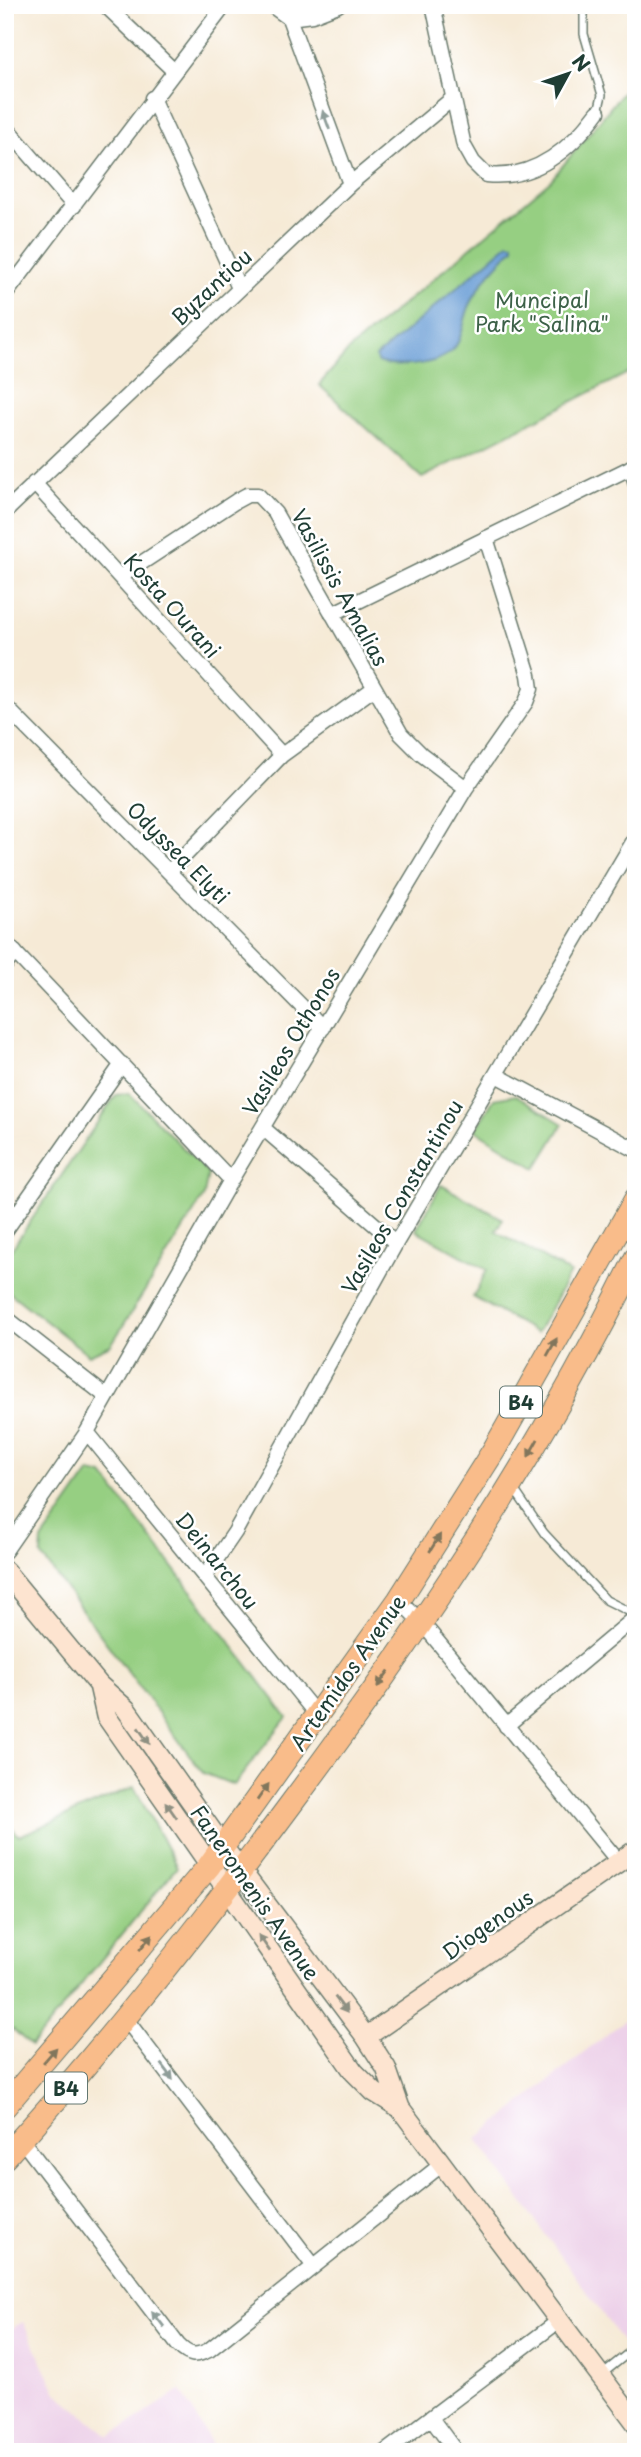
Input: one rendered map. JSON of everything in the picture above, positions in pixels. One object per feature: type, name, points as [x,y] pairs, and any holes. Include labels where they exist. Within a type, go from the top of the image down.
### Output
[{"type":"main road","name":"Artemidos Avenue","points":[[5,2106],[224,1848],[399,1600],[494,1450],[636,1199]]},
{"type":"main road","name":"Artemidos Avenue","points":[[5,2157],[125,2018],[242,1872],[423,1624],[511,1486],[636,1258]]},
{"type":"street","points":[[105,5],[173,71]]},
{"type":"street","points":[[5,295],[225,5]]},
{"type":"street","points":[[271,5],[289,18],[350,184]]},
{"type":"street","points":[[289,18],[312,15],[338,5]]},
{"type":"street","points":[[433,5],[464,146],[472,162],[486,175],[505,177],[553,159],[571,145],[598,112]]},
{"type":"street","points":[[152,98],[239,288]]},
{"type":"street","name":"Byzantiou","points":[[5,512],[350,184],[453,98]]},
{"type":"street","points":[[5,126],[74,206]]},
{"type":"street","points":[[332,614],[633,466],[636,484]]},
{"type":"street","name":"Kosta Ourani","points":[[33,483],[282,755]]},
{"type":"street","name":"Vasilissis Amalias","points":[[120,578],[236,500],[247,495],[258,495],[268,502],[275,513],[373,689],[411,745],[466,788]]},
{"type":"street","name":"Vasileos Othonos","points":[[5,1551],[87,1432],[231,1180],[466,788],[526,702],[531,689],[529,675],[486,538]]},
{"type":"street","points":[[169,872],[282,755],[373,689]]},
{"type":"street","name":"Odyssea Elyti","points":[[5,706],[323,1028]]},
{"type":"street","name":"Vasileos Constantinou","points":[[205,1576],[235,1532],[396,1243],[636,837]]},
{"type":"street","points":[[5,965],[10,947]]},
{"type":"street","points":[[10,947],[231,1180]]},
{"type":"street","points":[[5,1231],[122,1065]]},
{"type":"street","points":[[496,1075],[636,1150]]},
{"type":"street","points":[[263,1128],[396,1243]]},
{"type":"street","points":[[5,1317],[107,1397]]},
{"type":"street","name":"Deinarchou","points":[[87,1432],[316,1714]]},
{"type":"street","name":"Faneromenis Avenue","points":[[5,1571],[99,1685],[125,1709],[224,1848],[366,2037],[386,2068],[400,2108],[636,2423]]},
{"type":"street","points":[[399,1600],[423,1624],[618,1861]]},
{"type":"street","points":[[506,1726],[636,1616]]},
{"type":"street","name":"Faneromenis Avenue","points":[[99,1685],[106,1716],[354,2072],[374,2092],[400,2108]]},
{"type":"street","name":"Diogenous","points":[[366,2037],[636,1850]]},
{"type":"street","points":[[125,2018],[313,2265]]},
{"type":"street","points":[[21,2139],[178,2345],[187,2354],[197,2356],[209,2350],[441,2165]]},
{"type":"street","points":[[385,2452],[560,2320]]},
{"type":"street","points":[[431,2418],[456,2452]]},
{"type":"lane","points":[[584,7],[584,34],[602,95],[598,112]]},
{"type":"lane","points":[[511,1486],[544,1533],[606,1600],[636,1616]]},
{"type":"lane","points":[[601,2375],[636,2347]]},
{"type":"shaded area","points":[[636,2011],[636,2335],[624,2344],[477,2139]]},
{"type":"shaded area","points":[[23,2322],[57,2393],[110,2436],[181,2390],[216,2452],[5,2452],[5,2332]]},
{"type":"green space","name":"Muncipal Park \"Salina\"","points":[[636,70],[636,369],[422,478],[319,385],[350,349],[551,180],[628,86]]},
{"type":"green space","points":[[129,1093],[208,1173],[204,1196],[111,1345],[89,1355],[5,1289],[5,1259],[116,1095]]},
{"type":"green space","points":[[516,1095],[563,1124],[536,1168],[475,1130],[494,1099]]},
{"type":"green space","points":[[441,1185],[503,1219],[496,1231],[570,1273],[537,1333],[473,1297],[487,1270],[416,1230]]},
{"type":"green space","points":[[90,1472],[103,1475],[287,1717],[234,1785],[203,1773],[41,1555],[42,1540]]},
{"type":"green space","points":[[134,1787],[177,1867],[31,2046],[13,2029],[5,2035],[5,1820],[19,1836]]},
{"type":"water","points":[[509,243],[514,244],[514,248],[480,287],[469,308],[457,344],[451,351],[443,357],[421,364],[377,362],[376,357]]}]
